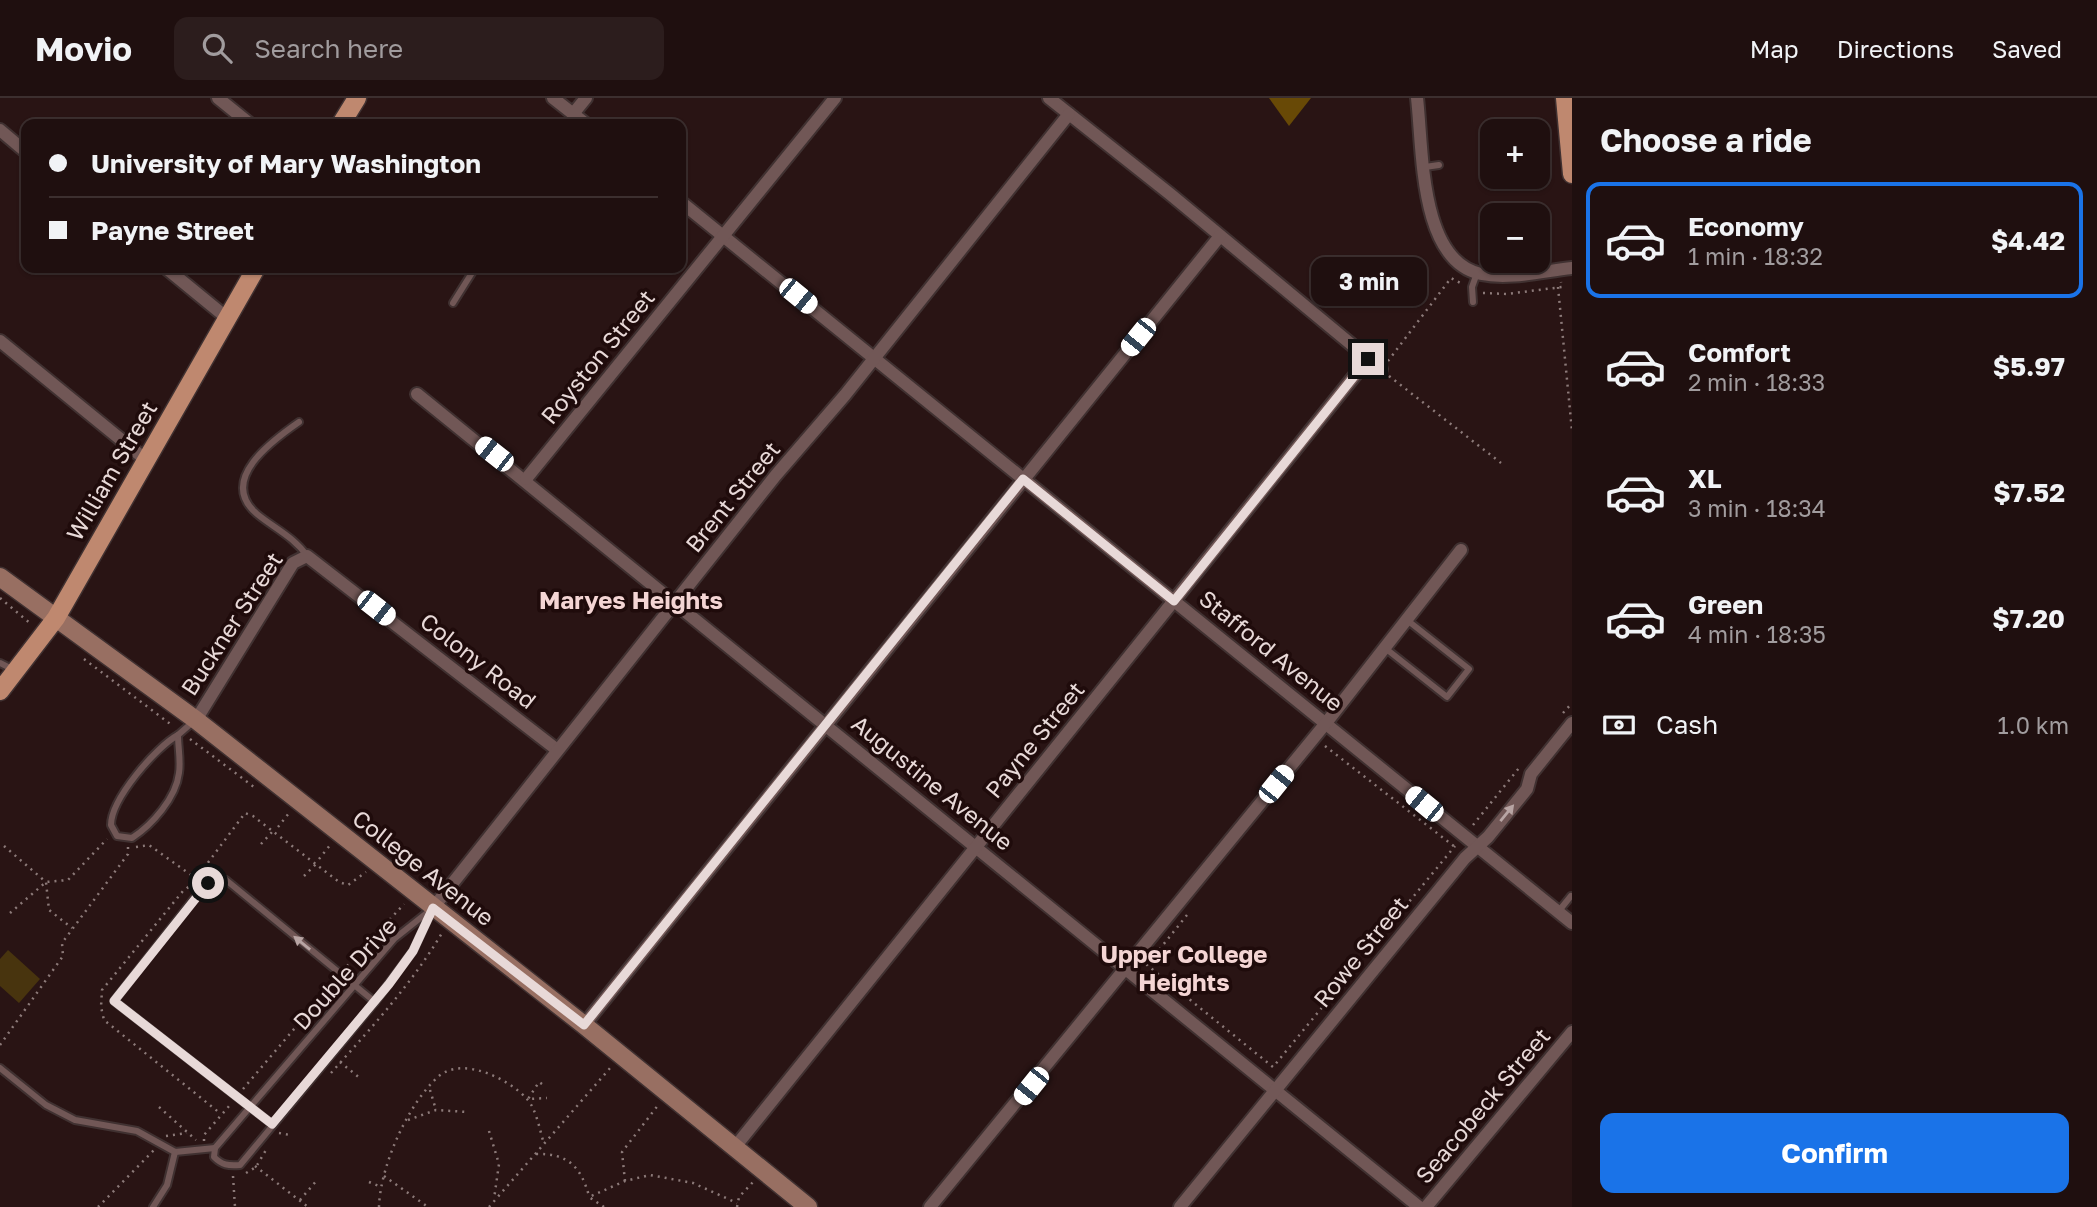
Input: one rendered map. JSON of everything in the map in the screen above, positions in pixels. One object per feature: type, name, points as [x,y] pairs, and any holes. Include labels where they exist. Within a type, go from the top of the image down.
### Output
[{"type":"main road","points":[[344,119],[357,98]]},
{"type":"main road","points":[[1565,98],[1572,174]]},
{"type":"main road","name":"William Street","points":[[0,691],[7,667],[51,625],[253,273]]},
{"type":"street","points":[[218,98],[244,119]]},
{"type":"street","points":[[553,98],[569,119],[586,98]]},
{"type":"street","name":"Royston Street","points":[[526,479],[835,98]]},
{"type":"street","points":[[1049,98],[1381,369]]},
{"type":"street","points":[[1417,98],[1435,233],[1450,256],[1477,273],[1498,276],[1572,268]]},
{"type":"street","name":"Brent Street","points":[[433,908],[556,749],[776,475],[1008,194],[1069,114]]},
{"type":"street","points":[[0,130],[21,148]]},
{"type":"street","name":"Stafford Avenue","points":[[686,206],[1572,923]]},
{"type":"street","points":[[584,1025],[1220,236]]},
{"type":"street","points":[[172,273],[227,318]]},
{"type":"street","points":[[0,341],[146,460]]},
{"type":"street","name":"Payne Street","points":[[735,1147],[1368,359]]},
{"type":"street","name":"Augustine Avenue","points":[[417,394],[526,479],[675,604],[977,846],[1419,1207]]},
{"type":"street","points":[[930,1207],[1326,723],[1461,550]]},
{"type":"street","name":"Buckner Street","points":[[196,720],[293,563],[307,556]]},
{"type":"street","name":"Colony Road","points":[[307,556],[556,749]]},
{"type":"street","name":"College Avenue","points":[[1,585],[51,625],[196,720],[584,1025],[808,1207]]},
{"type":"street","name":"Rowe Street","points":[[1180,1207],[1527,789],[1531,774],[1572,723]]},
{"type":"street","name":"Seacobeck Street","points":[[1426,1207],[1572,1032]]},
{"type":"lane","points":[[1425,167],[1439,165]]},
{"type":"lane","points":[[453,303],[472,273]]},
{"type":"lane","points":[[1473,302],[1472,287],[1477,273]]},
{"type":"lane","points":[[299,422],[279,436],[248,468],[243,489],[252,508],[293,539],[307,556]]},
{"type":"lane","points":[[1385,648],[1447,697],[1469,669],[1407,620]]},
{"type":"lane","points":[[179,733],[180,771],[176,786],[151,823],[129,839],[113,832],[111,816],[114,808],[154,752],[196,720]]},
{"type":"lane","points":[[272,1124],[114,1001],[196,896],[208,883],[226,880],[375,1002]]},
{"type":"lane","points":[[1558,912],[1571,896]]},
{"type":"lane","name":"Double Drive","points":[[215,1148],[394,939],[433,908]]},
{"type":"lane","name":"Double Drive","points":[[244,1158],[375,1002],[413,951],[433,908]]},
{"type":"lane","points":[[0,1068],[61,1115],[96,1125],[119,1126],[151,1138],[159,1146],[175,1152],[215,1148],[214,1157],[229,1166],[240,1165],[244,1158]]},
{"type":"lane","points":[[153,1207],[167,1185],[175,1152]]},
{"type":"path","points":[[1463,285],[1451,278],[1381,369],[1501,463]]},
{"type":"path","points":[[1480,292],[1507,294],[1562,287],[1561,281]]},
{"type":"path","points":[[1558,287],[1572,431]]},
{"type":"path","points":[[1,585],[51,625]]},
{"type":"path","points":[[75,652],[179,733],[260,791]]},
{"type":"path","points":[[1566,710],[1572,703]]},
{"type":"path","points":[[1323,744],[1455,847]]},
{"type":"path","points":[[1189,912],[1147,965],[1273,1066],[1517,771]]},
{"type":"path","points":[[278,827],[289,813],[280,806]]},
{"type":"path","points":[[203,877],[207,864],[245,813],[274,831],[339,882],[348,885],[366,872],[356,864]]},
{"type":"path","points":[[261,844],[274,831]]},
{"type":"path","points":[[10,913],[46,881],[68,880],[113,832]]},
{"type":"path","points":[[0,1045],[63,956],[62,943],[72,928],[128,854],[129,839]]},
{"type":"path","points":[[319,859],[331,844],[339,851]]},
{"type":"path","points":[[128,849],[149,845],[198,880]]},
{"type":"path","points":[[4,846],[46,881],[49,910],[72,928]]},
{"type":"path","points":[[304,876],[316,864]]},
{"type":"path","points":[[214,876],[203,877],[183,891],[102,990],[101,1007],[104,1020],[222,1114]]},
{"type":"path","points":[[159,1107],[204,1146],[204,1135],[405,903],[396,895]]},
{"type":"path","points":[[331,1072],[401,992],[444,930]]},
{"type":"path","points":[[340,1062],[361,1079]]},
{"type":"path","points":[[489,1207],[611,1066]]},
{"type":"path","points":[[379,1207],[381,1187],[390,1156],[408,1120],[440,1076],[452,1070],[471,1069],[498,1078],[528,1100],[544,1144]]},
{"type":"path","points":[[528,1100],[539,1082],[542,1084]]},
{"type":"path","points":[[429,1089],[436,1110]]},
{"type":"path","points":[[528,1100],[547,1098]]},
{"type":"path","points":[[625,1181],[622,1152],[659,1104]]},
{"type":"path","points":[[408,1120],[436,1110],[467,1112]]},
{"type":"path","points":[[277,1132],[286,1122]]},
{"type":"path","points":[[489,1131],[497,1152],[499,1175],[494,1203]]},
{"type":"path","points":[[151,1138],[187,1133]]},
{"type":"path","points":[[227,1176],[256,1167],[270,1144]]},
{"type":"path","points":[[97,1207],[159,1146]]},
{"type":"path","points":[[536,1154],[549,1154],[569,1160],[584,1180],[589,1197],[604,1207]]},
{"type":"path","points":[[244,1158],[308,1207]]},
{"type":"path","points":[[589,1197],[625,1181],[650,1175],[693,1183],[737,1205],[753,1182]]},
{"type":"path","points":[[233,1176],[235,1207]]},
{"type":"path","points":[[384,1176],[428,1207]]},
{"type":"path","points":[[300,1201],[318,1179]]},
{"type":"path","points":[[369,1182],[381,1187]]},
{"type":"shaded area","points":[[1269,98],[1311,98],[1289,126]]},
{"type":"shaded area","points":[[8,950],[40,979],[19,1003],[0,986],[0,959]]},
{"type":"district","name":"Maryes Heights","points":[[631,601]]},
{"type":"district","name":"Upper College Heights","points":[[1184,969]]},
{"type":"route","points":[[208,883],[114,1001],[272,1124],[389,984],[413,951],[433,908],[584,1025],[1023,479],[1174,601],[1368,359]]}]
